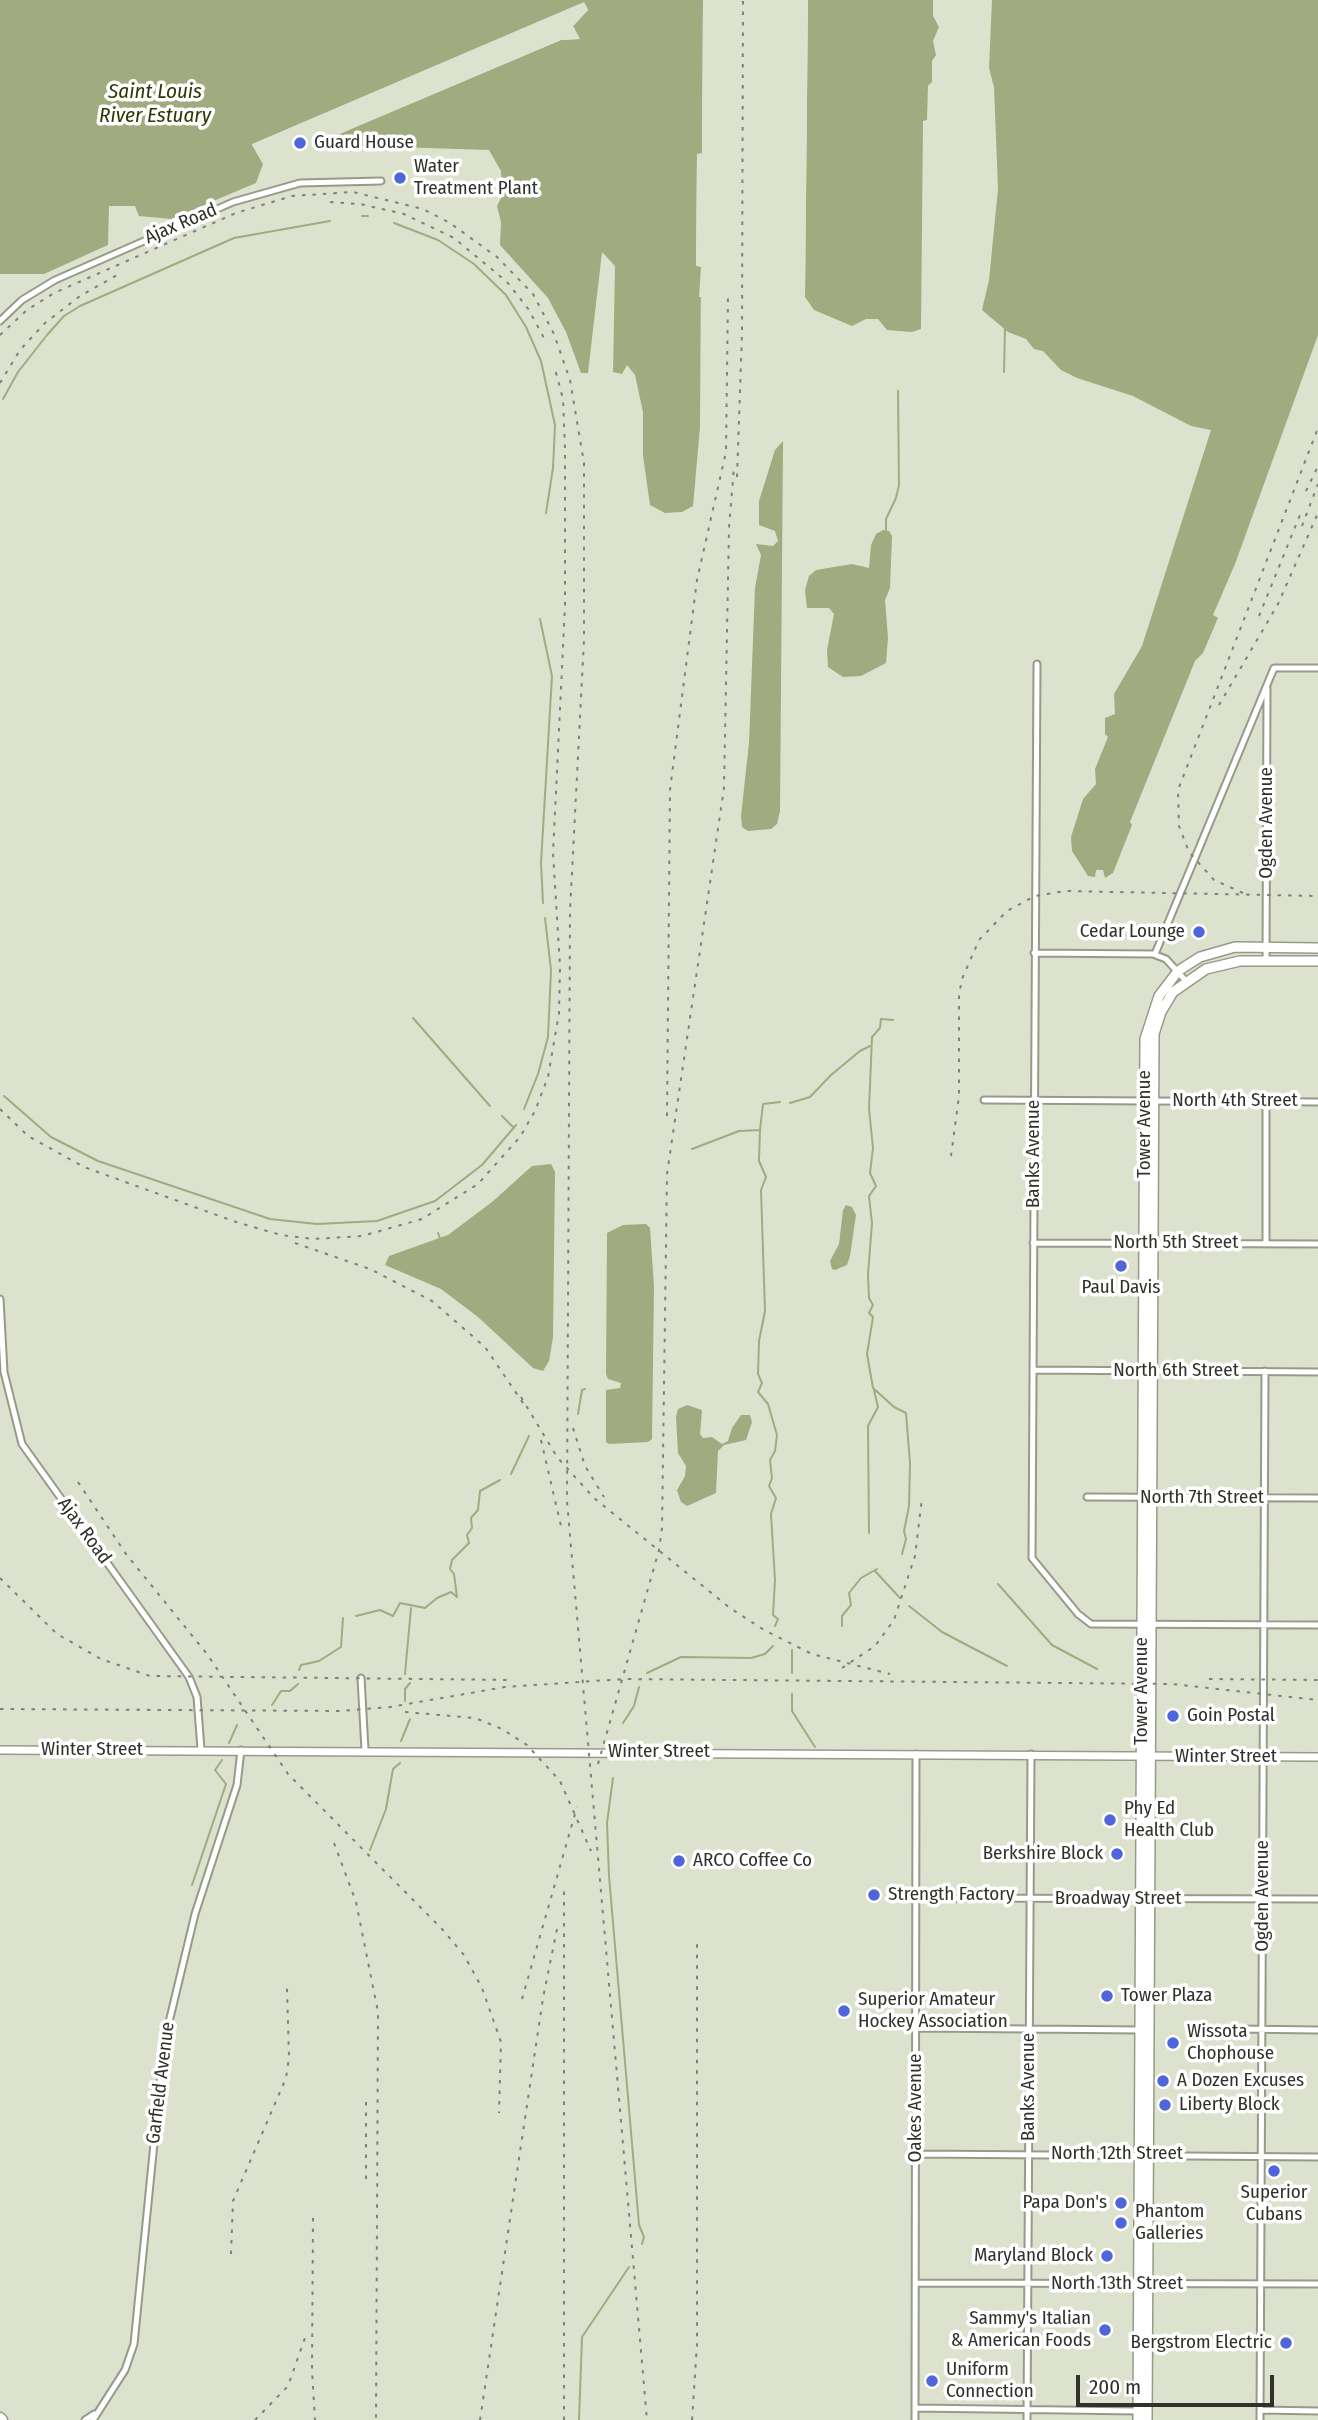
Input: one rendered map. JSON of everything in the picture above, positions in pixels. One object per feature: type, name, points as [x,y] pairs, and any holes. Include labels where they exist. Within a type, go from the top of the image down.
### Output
[{"type":"main road","points":[[1178,971],[1199,957],[1219,950],[1266,946],[1318,948]]},
{"type":"main road","points":[[1186,981],[1225,963],[1318,961]]},
{"type":"main road","name":"Tower Avenue","points":[[1142,2418],[1149,1101],[1145,1039],[1159,996],[1178,971]]},
{"type":"main road","name":"Tower Avenue","points":[[1149,1101],[1156,1027],[1169,998],[1186,981]]},
{"type":"street","name":"Ajax Road","points":[[0,321],[22,300],[55,280],[257,193],[307,182],[381,181]]},
{"type":"street","name":"Banks Avenue","points":[[1037,664],[1032,1558],[1087,1622],[1146,1625]]},
{"type":"street","points":[[1155,954],[1274,668],[1318,666]]},
{"type":"street","name":"Ogden Avenue","points":[[1266,962],[1267,685]]},
{"type":"street","points":[[1034,953],[1155,954],[1166,959],[1186,981]]},
{"type":"street","name":"North 4th Street","points":[[984,1100],[1318,1102]]},
{"type":"street","points":[[1266,1102],[1266,1244]]},
{"type":"street","name":"North 5th Street","points":[[1034,1243],[1318,1244]]},
{"type":"street","name":"Ajax Road","points":[[0,1299],[4,1371],[22,1444],[189,1677],[197,1698],[201,1749]]},
{"type":"street","name":"North 6th Street","points":[[1033,1370],[1318,1372]]},
{"type":"street","name":"Ogden Avenue","points":[[1261,2420],[1265,1371]]},
{"type":"street","name":"North 7th Street","points":[[1087,1497],[1318,1498]]},
{"type":"street","points":[[1146,1625],[1318,1625]]},
{"type":"street","points":[[361,1678],[365,1750]]},
{"type":"street","name":"Winter Street","points":[[0,1750],[1318,1757]]},
{"type":"street","name":"Garfield Avenue","points":[[85,2420],[94,2417],[125,2370],[134,2344],[163,2043],[189,1935],[237,1785],[241,1750]]},
{"type":"street","name":"Oakes Avenue","points":[[915,2420],[916,1754]]},
{"type":"street","name":"Banks Avenue","points":[[1027,2420],[1031,1754]]},
{"type":"street","name":"Broadway Street","points":[[917,1898],[1318,1899]]},
{"type":"street","points":[[916,2028],[1144,2030]]},
{"type":"street","points":[[1236,2029],[1318,2030]]},
{"type":"street","name":"North 12th Street","points":[[916,2154],[1318,2157]]},
{"type":"street","name":"North 13th Street","points":[[916,2283],[1318,2284]]},
{"type":"street","points":[[915,2408],[1027,2410],[1142,2418]]},
{"type":"street","points":[[1261,2410],[1318,2411]]},
{"type":"street","points":[[94,2417],[102,2420]]},
{"type":"water","name":"Saint Louis River Estuary","points":[[0,0],[703,0],[702,154],[697,154],[696,266],[701,266],[700,427],[693,506],[682,512],[665,513],[650,505],[643,456],[643,412],[635,375],[627,365],[622,374],[613,372],[615,266],[602,252],[588,373],[581,373],[566,332],[548,298],[500,245],[501,222],[497,206],[502,196],[501,171],[489,150],[332,145],[330,138],[561,40],[579,39],[573,26],[588,10],[584,3],[252,145],[263,164],[256,183],[171,219],[139,216],[135,206],[109,206],[108,245],[44,274],[0,274]]},
{"type":"water","points":[[808,0],[933,0],[933,16],[939,27],[933,41],[936,55],[932,61],[932,82],[928,86],[927,120],[923,121],[921,329],[912,332],[887,330],[878,319],[866,319],[852,326],[814,310],[805,297]]},
{"type":"water","points":[[992,0],[1318,0],[1318,335],[1235,564],[1213,615],[1218,618],[1203,653],[1195,661],[1130,822],[1132,825],[1113,873],[1105,878],[1103,870],[1096,870],[1095,877],[1088,876],[1072,851],[1071,837],[1083,799],[1096,784],[1095,769],[1108,737],[1105,734],[1105,718],[1115,714],[1114,694],[1142,646],[1211,430],[1191,426],[1133,396],[1061,370],[1043,351],[1034,349],[1026,339],[1008,332],[982,310],[989,280],[998,189],[994,87],[989,68]]},
{"type":"water","points":[[783,441],[780,811],[777,824],[771,829],[748,831],[742,827],[741,816],[749,743],[755,588],[761,555],[756,544],[773,546],[778,541],[775,531],[759,525],[759,501],[775,450]]},
{"type":"water","points":[[883,530],[889,531],[892,536],[890,588],[885,600],[888,638],[886,663],[861,676],[843,677],[828,667],[827,650],[834,614],[829,608],[807,608],[805,590],[809,576],[816,570],[852,564],[869,568],[871,545],[876,534]]},
{"type":"water","points":[[551,1164],[555,1172],[553,1337],[549,1361],[543,1371],[533,1368],[478,1317],[441,1289],[385,1265],[389,1256],[448,1235],[492,1202],[532,1166]]},
{"type":"water","points":[[846,1205],[852,1207],[856,1215],[850,1256],[847,1265],[835,1270],[832,1269],[830,1261],[839,1244]]},
{"type":"water","points":[[646,1224],[650,1228],[654,1287],[652,1439],[648,1442],[609,1444],[606,1442],[606,1390],[620,1388],[621,1383],[608,1379],[606,1374],[607,1233],[623,1225]]},
{"type":"water","points":[[687,1405],[702,1410],[700,1434],[703,1438],[712,1437],[722,1444],[728,1441],[732,1428],[741,1415],[750,1415],[752,1422],[746,1440],[724,1445],[718,1451],[716,1493],[687,1506],[681,1502],[677,1490],[685,1476],[686,1466],[678,1453],[676,1417],[678,1409]]},
{"type":"pier","points":[[703,0],[707,0],[705,154],[700,157],[700,263],[704,267],[703,297],[699,297],[701,267],[696,266],[697,154],[702,153]]},
{"type":"pier","points":[[804,0],[808,0],[805,297],[802,297],[800,233]]},
{"type":"pier","points":[[584,2],[588,10],[573,26],[580,39],[561,40],[327,139],[328,135],[560,37],[574,36],[569,25],[583,7],[257,146],[267,163],[263,164],[252,144]]},
{"type":"waterway","points":[[362,216],[368,216]]},
{"type":"waterway","points":[[3,399],[18,372],[47,335],[64,316],[80,306],[234,238],[330,221]]},
{"type":"waterway","points":[[394,223],[438,240],[474,264],[506,295],[526,327],[541,361],[555,425],[553,468],[546,513]]},
{"type":"waterway","points":[[1004,372],[1005,329]]},
{"type":"waterway","points":[[886,531],[886,519],[899,485],[898,391]]},
{"type":"waterway","points":[[540,619],[552,676],[541,863],[543,903]]},
{"type":"waterway","points":[[524,1109],[538,1074],[548,1037],[551,970],[545,918]]},
{"type":"waterway","points":[[413,1018],[490,1106]]},
{"type":"waterway","points":[[893,1020],[881,1019],[880,1028],[872,1037],[869,1109],[873,1148],[870,1173],[876,1186],[869,1196],[872,1223],[868,1274],[869,1298],[873,1305],[869,1313],[873,1317],[867,1354],[873,1388],[894,1407],[906,1413],[910,1463],[909,1506],[902,1554]]},
{"type":"waterway","points":[[790,1103],[810,1097],[831,1075],[870,1046]]},
{"type":"waterway","points":[[4,1096],[51,1137],[98,1161],[270,1219],[317,1224],[377,1221],[435,1201],[482,1165],[516,1125]]},
{"type":"waterway","points":[[692,1149],[739,1131],[760,1130],[763,1104],[780,1102]]},
{"type":"waterway","points":[[502,1116],[514,1128]]},
{"type":"waterway","points":[[760,1130],[759,1161],[766,1177],[761,1190],[765,1311],[759,1341],[758,1374],[762,1383],[758,1392],[768,1404],[777,1435],[775,1451],[770,1460],[772,1478],[769,1486],[776,1498],[771,1514],[775,1580],[773,1615],[778,1619],[775,1626]]},
{"type":"waterway","points":[[438,1233],[440,1238]]},
{"type":"waterway","points":[[578,1414],[582,1390],[585,1389]]},
{"type":"waterway","points":[[869,1533],[868,1426],[878,1407],[874,1390]]},
{"type":"waterway","points":[[511,1474],[529,1436]]},
{"type":"waterway","points":[[356,1616],[380,1610],[393,1616],[400,1603],[425,1608],[437,1598],[451,1592],[457,1597],[454,1574],[450,1569],[452,1560],[469,1543],[467,1535],[472,1528],[471,1518],[478,1510],[480,1491],[500,1480]]},
{"type":"waterway","points":[[842,1626],[842,1616],[851,1605],[849,1593],[861,1578],[877,1569]]},
{"type":"waterway","points":[[875,1571],[900,1598]]},
{"type":"waterway","points":[[998,1584],[1052,1645],[1097,1669]]},
{"type":"waterway","points":[[909,1606],[942,1632],[1007,1666]]},
{"type":"waterway","points":[[405,1674],[411,1608]]},
{"type":"waterway","points":[[299,1670],[301,1665],[319,1661],[341,1647],[343,1618]]},
{"type":"waterway","points":[[647,1673],[681,1657],[751,1658],[765,1654],[773,1646]]},
{"type":"waterway","points":[[792,1650],[792,1673]]},
{"type":"waterway","points":[[405,1701],[405,1689],[410,1683]]},
{"type":"waterway","points":[[272,1705],[281,1691],[290,1691],[298,1684]]},
{"type":"waterway","points":[[623,1723],[634,1706],[639,1687]]},
{"type":"waterway","points":[[792,1694],[792,1711],[815,1747]]},
{"type":"waterway","points":[[401,1741],[410,1719]]},
{"type":"waterway","points":[[229,1743],[237,1725]]},
{"type":"waterway","points":[[192,1885],[226,1784],[215,1770],[222,1760]]},
{"type":"waterway","points":[[370,1850],[386,1809],[393,1769],[400,1763]]},
{"type":"waterway","points":[[613,1778],[607,1823],[609,1876],[639,2225],[644,2237],[642,2244]]},
{"type":"waterway","points":[[579,2420],[582,2337],[629,2267]]},
{"type":"railway","points":[[737,477],[742,334],[743,0]]},
{"type":"railway","points":[[0,335],[27,310],[54,293],[236,213],[292,196],[353,192],[423,209],[450,223],[497,257],[533,294],[554,334],[570,380],[584,463],[584,640],[570,911],[567,1501],[647,2420]]},
{"type":"railway","points":[[330,202],[360,204],[404,214],[454,238],[507,282],[529,310],[545,340]]},
{"type":"railway","points":[[0,383],[20,350],[45,323],[80,296],[119,274]]},
{"type":"railway","points":[[667,1116],[670,790],[697,580],[726,452],[728,295]]},
{"type":"railway","points":[[0,1109],[28,1136],[84,1167],[236,1222],[281,1235],[313,1239],[362,1236],[422,1219],[478,1184],[520,1137],[535,1111],[548,1077],[559,1013],[560,966],[553,853],[565,606],[565,449],[563,399],[555,369]]},
{"type":"railway","points":[[1243,893],[1214,880],[1189,852],[1179,826],[1178,790],[1318,428]]},
{"type":"railway","points":[[1306,491],[1318,466]]},
{"type":"railway","points":[[598,1764],[659,1550],[662,1528],[667,1174],[724,788],[729,528],[734,467]]},
{"type":"railway","points":[[1302,526],[1318,484]]},
{"type":"railway","points":[[1219,705],[1278,604],[1318,513]]},
{"type":"railway","points":[[1259,616],[1300,515]]},
{"type":"railway","points":[[951,1156],[959,1096],[959,995],[962,979],[979,940],[1007,911],[1035,896],[1065,891],[1318,896]]},
{"type":"railway","points":[[295,1243],[370,1269],[432,1301],[485,1347],[525,1406]]},
{"type":"railway","points":[[521,1397],[557,1457],[594,1498],[730,1608],[764,1630],[812,1654],[890,1674]]},
{"type":"railway","points":[[573,1428],[585,1466],[604,1497]]},
{"type":"railway","points":[[541,1440],[561,1526]]},
{"type":"railway","points":[[78,1482],[126,1554],[207,1654],[288,1774],[442,1929],[464,1955],[482,1988],[501,2042],[499,2113]]},
{"type":"railway","points":[[842,1668],[875,1646],[894,1620],[915,1556],[922,1498]]},
{"type":"railway","points":[[0,1578],[57,1634],[101,1659],[150,1676],[511,1680]]},
{"type":"railway","points":[[0,1709],[340,1711],[390,1707],[505,1687],[624,1679],[1172,1684],[1318,1700]]},
{"type":"railway","points":[[1209,1679],[1318,1680]]},
{"type":"railway","points":[[405,1712],[475,1718],[502,1729],[527,1745],[560,1781],[591,1851]]},
{"type":"railway","points":[[522,1999],[577,1807]]},
{"type":"railway","points":[[334,1843],[356,1902],[378,2012],[376,2420]]},
{"type":"railway","points":[[564,1889],[564,2420]]},
{"type":"railway","points":[[480,2420],[543,1998],[557,1929]]},
{"type":"railway","points":[[692,2420],[697,2344],[697,1944]]},
{"type":"railway","points":[[231,2254],[233,2201],[286,2078],[289,2058],[287,1988]]},
{"type":"railway","points":[[366,2095],[366,2179]]},
{"type":"railway","points":[[313,2218],[312,2370],[315,2420]]},
{"type":"railway","points":[[255,2420],[288,2386],[306,2335]]},
{"type":"place","name":"Guard House","points":[[300,143]]},
{"type":"place","name":"Water Treatment Plant","points":[[400,178]]},
{"type":"place","name":"Cedar Lounge","points":[[1199,932]]},
{"type":"place","name":"Paul Davis","points":[[1121,1266]]},
{"type":"place","name":"Goin Postal","points":[[1173,1716]]},
{"type":"place","name":"Phy Ed Health Club","points":[[1110,1820]]},
{"type":"place","name":"Berkshire Block","points":[[1117,1854]]},
{"type":"place","name":"ARCO Coffee Co","points":[[679,1861]]},
{"type":"place","name":"Strength Factory","points":[[874,1895]]},
{"type":"place","name":"Tower Plaza","points":[[1107,1996]]},
{"type":"place","name":"Superior Amateur Hockey Association","points":[[844,2011]]},
{"type":"place","name":"Wissota Chophouse","points":[[1173,2043]]},
{"type":"place","name":"A Dozen Excuses","points":[[1163,2081]]},
{"type":"place","name":"Liberty Block","points":[[1165,2105]]},
{"type":"place","name":"Superior Cubans","points":[[1274,2171]]},
{"type":"place","name":"Papa Don's","points":[[1121,2203]]},
{"type":"place","name":"Phantom Galleries","points":[[1121,2223]]},
{"type":"place","name":"Maryland Block","points":[[1107,2256]]},
{"type":"place","name":"Sammy's Italian & American Foods","points":[[1105,2330]]},
{"type":"place","name":"Bergstrom Electric","points":[[1286,2343]]},
{"type":"place","name":"Uniform Connection","points":[[932,2381]]}]
